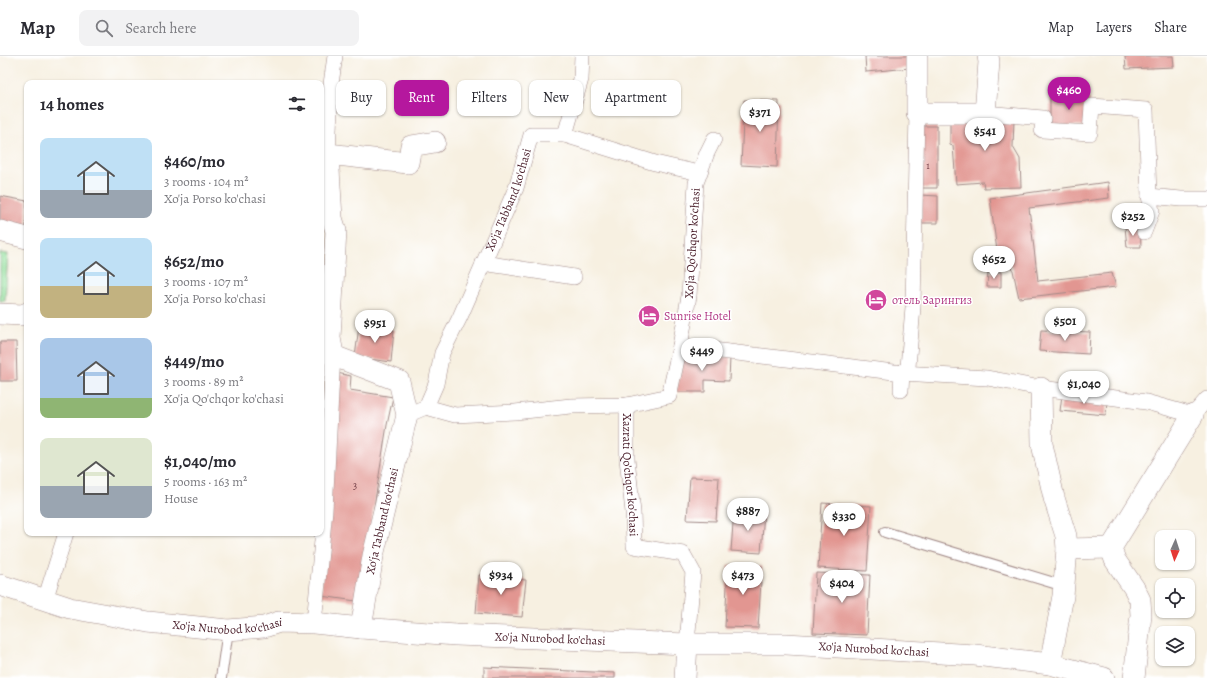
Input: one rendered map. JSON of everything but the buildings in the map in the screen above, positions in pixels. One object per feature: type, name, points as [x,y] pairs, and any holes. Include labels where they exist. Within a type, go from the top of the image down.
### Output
[{"type":"street","points":[[324,520],[327,352],[330,338],[336,230],[332,218],[328,154],[331,84],[334,56]]},
{"type":"street","points":[[582,56],[581,79],[565,135],[654,163],[699,174]]},
{"type":"street","points":[[901,390],[902,373],[908,367],[913,307],[917,56]]},
{"type":"street","points":[[984,113],[989,62],[988,56]]},
{"type":"street","points":[[917,113],[984,113],[1043,118],[1042,130],[1090,133],[1092,106],[1146,110],[1149,196],[1152,211],[1144,232]]},
{"type":"street","name":"Xo'ja Tabband ko'chasi","points":[[426,407],[436,384],[442,353],[460,317],[516,188],[531,135],[565,135]]},
{"type":"street","name":"Xo'ja Qo'chqor ko'chasi","points":[[669,396],[689,296],[696,183],[714,139]]},
{"type":"street","points":[[328,154],[408,163],[411,146],[435,142]]},
{"type":"street","points":[[1149,196],[1181,199],[1207,199]]},
{"type":"street","points":[[0,231],[24,237]]},
{"type":"street","name":"Xo'ja Tabband ko'chasi","points":[[483,263],[574,277]]},
{"type":"street","points":[[0,314],[24,314]]},
{"type":"street","points":[[680,346],[902,373],[987,378],[1041,388],[1146,402],[1193,415]]},
{"type":"street","points":[[327,352],[400,381],[407,415],[426,407]]},
{"type":"street","points":[[1041,388],[1042,444],[1054,498],[1066,536],[1067,549],[1063,596],[1050,664]]},
{"type":"street","name":"Xazrati Qo'chqor ko'chasi","points":[[426,407],[455,415],[515,412],[571,406],[627,405],[669,396]]},
{"type":"street","points":[[1111,548],[1193,415],[1207,399]]},
{"type":"street","name":"Xazrati Qo'chqor ko'chasi","points":[[627,405],[627,459],[633,512],[634,546],[683,554],[693,572],[687,644]]},
{"type":"street","name":"Xo'ja Tabband ko'chasi","points":[[360,628],[373,556],[407,415]]},
{"type":"street","points":[[45,600],[65,536]]},
{"type":"street","points":[[314,622],[322,536]]},
{"type":"street","points":[[1067,549],[1111,548]]},
{"type":"street","points":[[1111,548],[1115,560],[1134,588],[1140,600],[1141,615],[1134,678]]},
{"type":"street","name":"Xo'ja Nurobod ko'chasi","points":[[0,585],[70,608],[148,622],[228,630],[264,627],[279,622],[314,622],[360,628],[456,635],[687,644],[786,644],[975,655],[1050,664],[1104,678]]},
{"type":"street","points":[[685,678],[687,644]]},
{"type":"lane","points":[[885,532],[1064,586]]},
{"type":"lane","points":[[221,678],[228,630]]},
{"type":"green space","points":[[0,253],[8,254],[5,301],[0,301]]},
{"type":"place","name":"отель Зарингиз","points":[[876,300]]},
{"type":"place","name":"Sunrise Hotel","points":[[649,316]]}]
